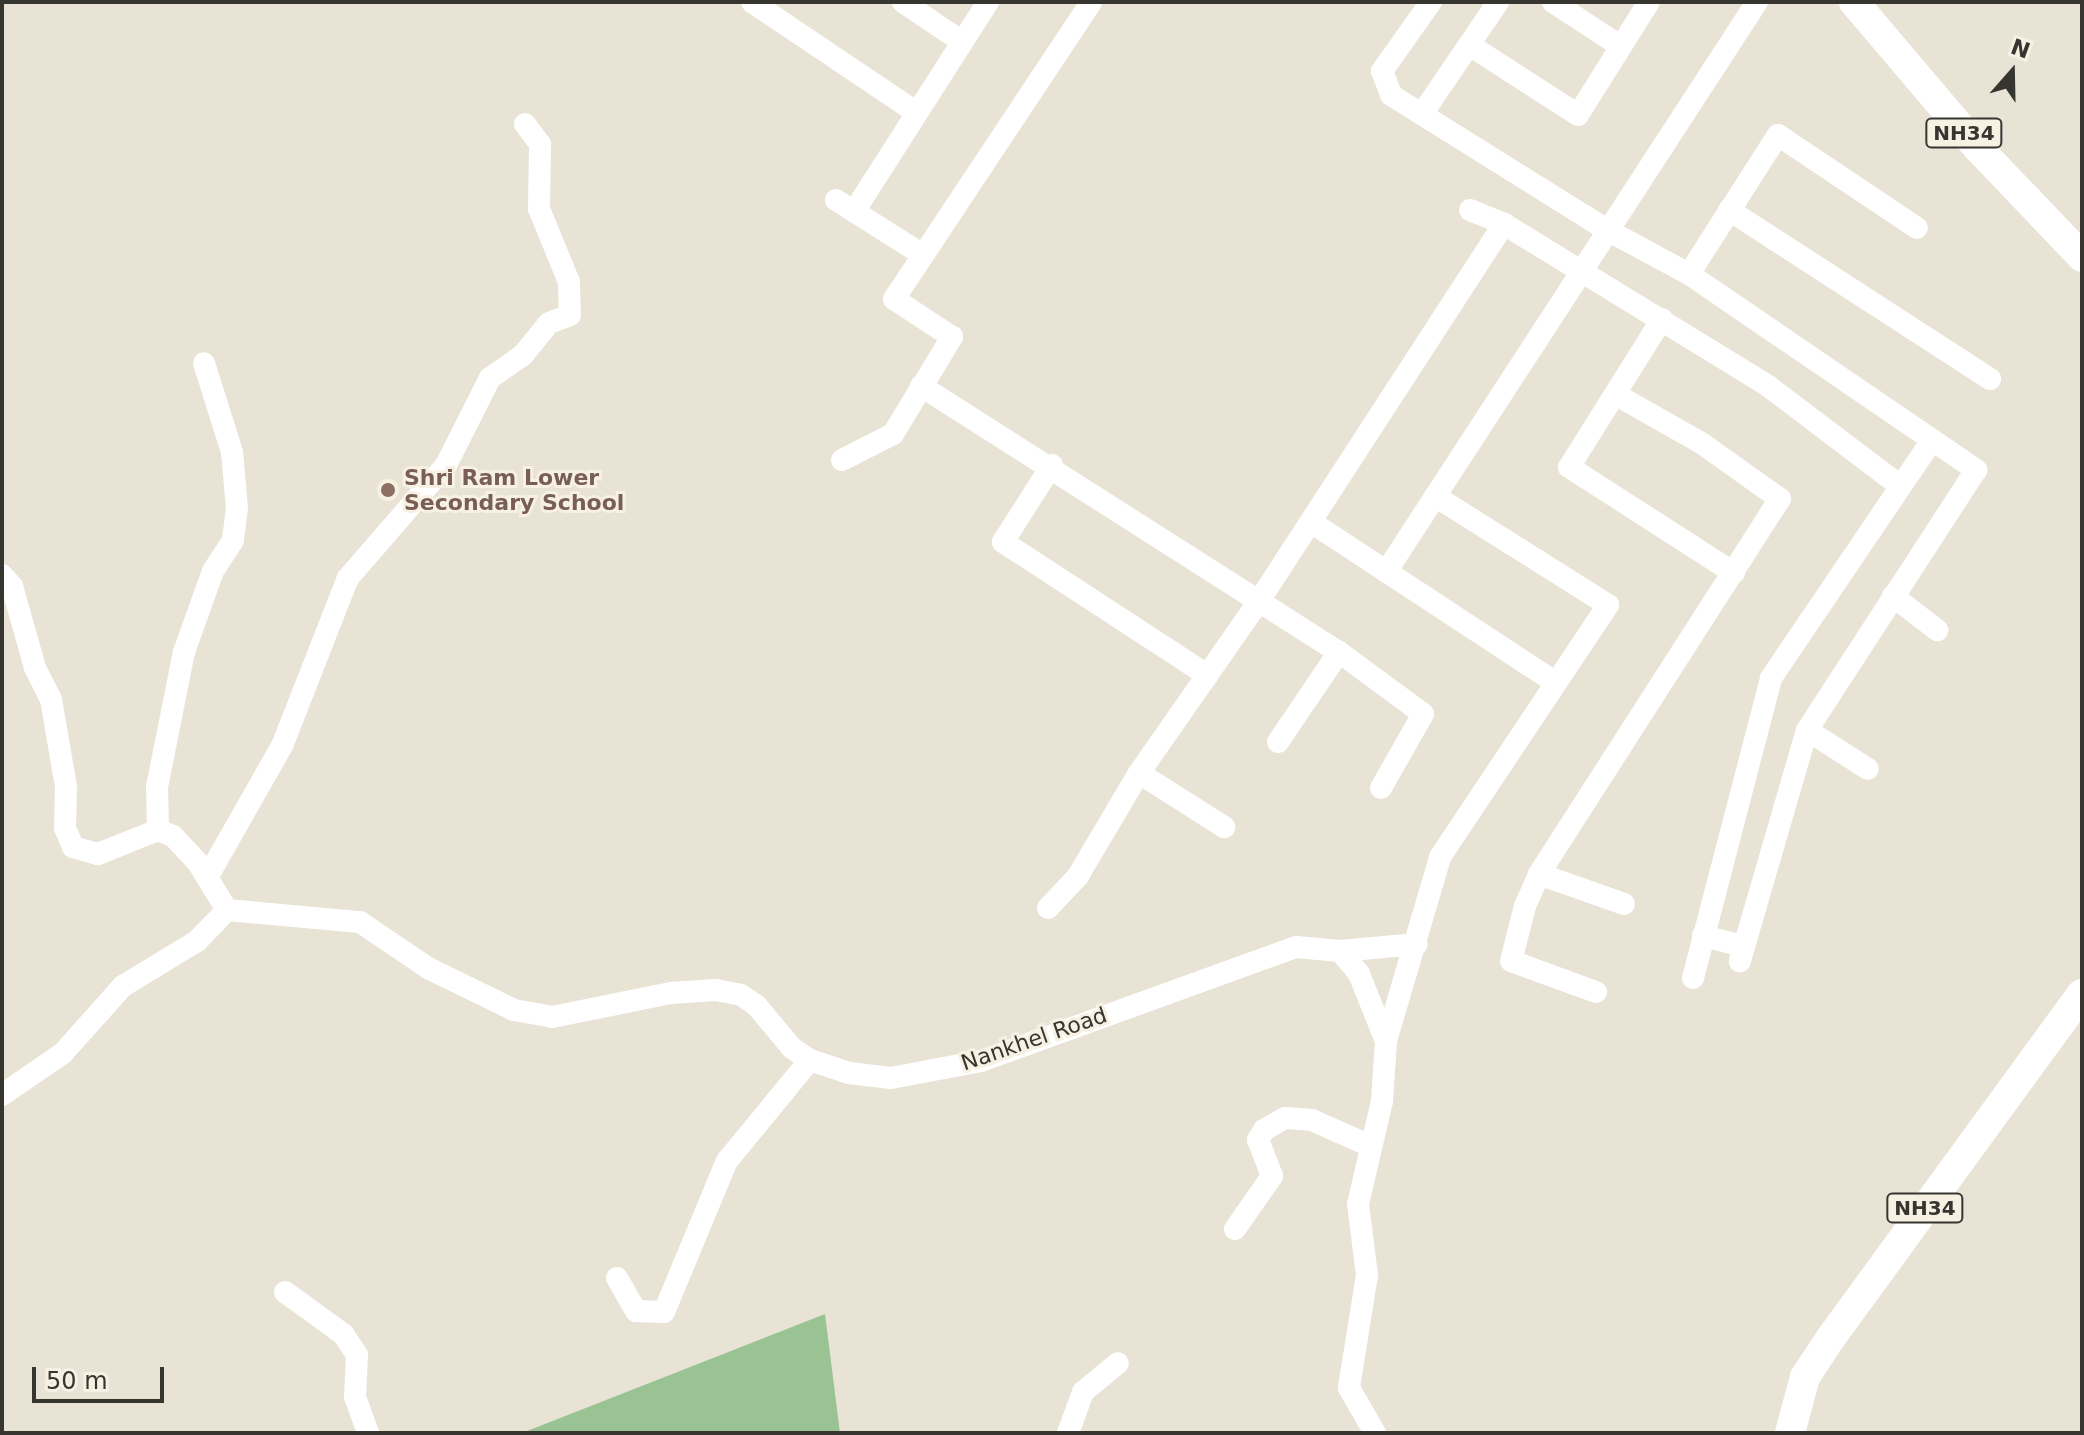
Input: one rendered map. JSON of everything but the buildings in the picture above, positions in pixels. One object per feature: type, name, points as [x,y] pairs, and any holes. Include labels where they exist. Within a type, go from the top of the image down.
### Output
[{"type":"highway","name":"NH34","points":[[1854,2],[1977,147],[2082,257]]},
{"type":"highway","name":"NH34","points":[[1790,1433],[1805,1377],[1830,1339],[2082,994]]},
{"type":"street","points":[[752,2],[776,8],[916,112]]},
{"type":"street","points":[[903,2],[961,41]]},
{"type":"street","points":[[923,255],[845,205],[916,112],[988,2]]},
{"type":"street","points":[[1431,2],[1382,71],[1391,95],[1609,231],[1689,274],[1976,470],[1807,730],[1742,954],[1703,936]]},
{"type":"street","points":[[1422,114],[1498,2]]},
{"type":"street","points":[[1553,2],[1620,46]]},
{"type":"street","points":[[1471,46],[1578,115],[1649,2]]},
{"type":"street","points":[[1386,572],[1757,2]]},
{"type":"street","points":[[842,460],[893,434],[952,337],[894,299],[1083,5]]},
{"type":"street","points":[[208,876],[282,746],[348,578],[446,465],[490,378],[523,355],[549,323],[565,320],[572,305],[569,282],[539,209],[540,144],[525,124]]},
{"type":"street","points":[[1689,274],[1778,135],[1917,228]]},
{"type":"street","points":[[1470,210],[1504,224],[1768,386],[1900,486]]},
{"type":"street","points":[[1729,210],[1990,379]]},
{"type":"street","points":[[1048,908],[1078,876],[1139,773],[1259,601],[1504,224]]},
{"type":"street","points":[[1662,319],[1569,467],[1734,573]]},
{"type":"street","points":[[158,830],[157,787],[184,652],[213,571],[233,540],[237,509],[232,452],[209,392],[204,363]]},
{"type":"street","points":[[921,386],[1052,465],[1339,652],[1423,714],[1381,788]]},
{"type":"street","points":[[1596,992],[1511,961],[1539,874],[1780,499],[1703,444],[1615,394]]},
{"type":"street","points":[[1693,978],[1771,678],[1931,442]]},
{"type":"street","points":[[1052,465],[1003,542],[1207,675]]},
{"type":"street","points":[[1375,1433],[1349,1388],[1367,1275],[1358,1204],[1382,1101],[1386,1041],[1417,944],[1440,857],[1608,605],[1435,496]]},
{"type":"street","points":[[1311,522],[1555,682]]},
{"type":"street","points":[[2,575],[12,586],[35,668],[51,699],[66,787],[65,828],[73,847],[98,854],[158,830],[173,836],[208,876],[227,910],[197,941],[123,986],[63,1053],[2,1095]]},
{"type":"street","points":[[1893,596],[1937,630]]},
{"type":"street","points":[[1278,742],[1339,652]]},
{"type":"street","points":[[1807,730],[1868,769]]},
{"type":"street","points":[[1139,773],[1224,827]]},
{"type":"street","points":[[1539,874],[1624,904]]},
{"type":"street","name":"Nankhel Road","points":[[227,910],[360,922],[471,991],[514,1010],[552,1017],[671,993],[741,995],[792,1048],[810,1060],[849,1073],[891,1078],[981,1061],[1296,947],[1340,951],[1417,944]]},
{"type":"street","points":[[1340,951],[1359,974],[1386,1041]]},
{"type":"street","points":[[617,1278],[636,1311],[664,1312],[727,1161],[810,1060]]},
{"type":"street","points":[[1235,1229],[1272,1176],[1258,1140],[1264,1130],[1285,1118],[1312,1120],[1370,1146]]},
{"type":"street","points":[[285,1292],[343,1334],[357,1355],[355,1397],[368,1433]]},
{"type":"street","points":[[1068,1433],[1083,1392],[1118,1363]]},
{"type":"green space","points":[[825,1314],[840,1433],[522,1433]]},
{"type":"place","name":"Shri Ram Lower Secondary School","points":[[388,490]]}]
